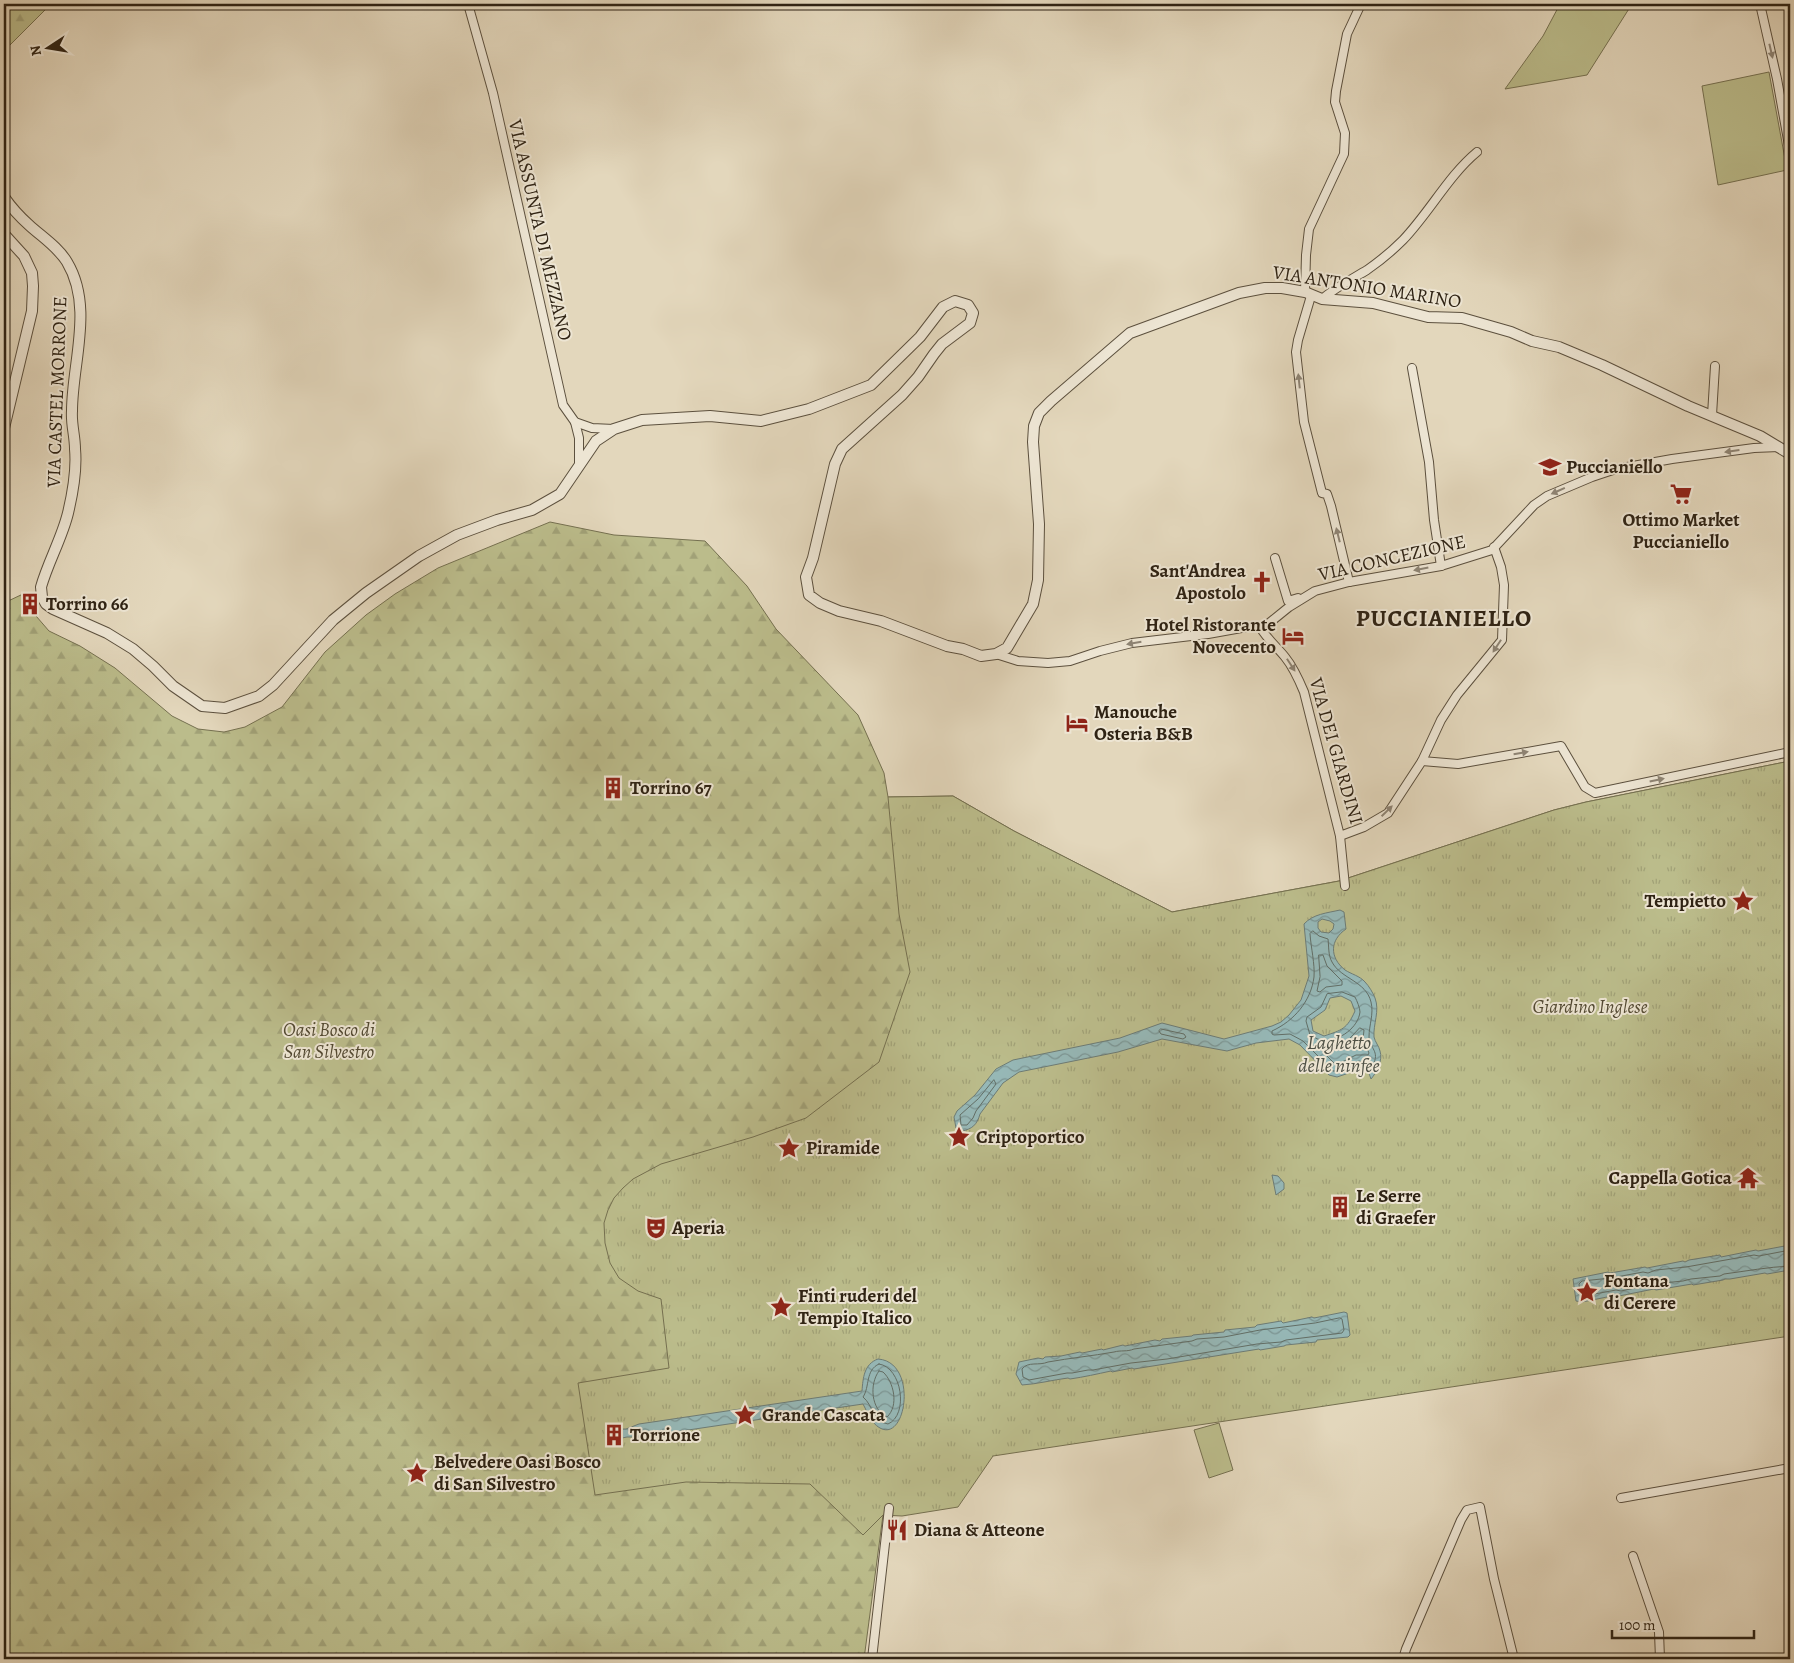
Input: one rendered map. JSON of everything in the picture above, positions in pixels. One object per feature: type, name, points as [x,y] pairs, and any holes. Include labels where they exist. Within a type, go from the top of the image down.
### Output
[{"type":"street","name":"VIA ASSUNTA DI MEZZANO","points":[[468,4],[493,93],[563,405],[574,422]]},
{"type":"street","points":[[1349,582],[1331,506],[1327,494],[1322,494],[1304,422],[1296,352],[1308,294],[1306,255],[1309,229],[1344,154],[1345,133],[1335,102],[1339,69],[1347,34],[1360,4]]},
{"type":"street","points":[[1760,4],[1778,79],[1790,152]]},
{"type":"street","points":[[1322,299],[1384,258],[1423,218],[1466,161],[1476,152]]},
{"type":"street","name":"VIA CASTEL MORRONE","points":[[4,197],[28,224],[48,241],[66,261],[78,287],[80,301],[80,320],[72,386],[75,475],[68,515],[41,587],[42,597],[46,604],[60,613],[107,633],[133,649],[173,686],[202,706],[225,708],[259,696],[274,685],[333,620],[394,573],[457,535],[497,520],[532,510],[560,494],[578,469]]},
{"type":"street","name":"VIA CASTEL MORRONE","points":[[4,234],[24,256],[32,273],[33,286],[32,311],[4,428]]},
{"type":"street","name":"VIA ANTONIO MARINO","points":[[996,654],[1007,648],[1022,625],[1033,604],[1038,580],[1039,524],[1033,442],[1034,426],[1039,413],[1130,333],[1239,293],[1266,288],[1294,290],[1322,299],[1373,303],[1428,317],[1462,318],[1486,324],[1532,341],[1559,347],[1688,406],[1712,414],[1760,436],[1790,454]]},
{"type":"street","points":[[578,469],[596,441],[614,429],[642,420],[710,416],[761,421],[809,409],[871,385],[920,337],[943,308],[955,301],[968,305],[973,314],[970,324],[942,344],[902,395],[842,449],[835,464],[813,558],[806,577],[810,595],[820,603],[840,611],[881,621],[947,646],[963,649],[981,656],[996,654]]},
{"type":"street","points":[[1712,414],[1715,366]]},
{"type":"street","points":[[1412,368],[1429,462],[1434,520],[1441,566]]},
{"type":"street","points":[[574,422],[592,428],[614,429]]},
{"type":"street","points":[[574,422],[579,438],[580,457],[578,469]]},
{"type":"street","name":"VIA CONCEZIONE","points":[[996,654],[1018,661],[1048,663],[1070,661],[1132,643],[1208,634],[1247,627],[1260,627],[1315,591],[1349,582],[1441,566],[1479,554],[1494,547],[1534,505],[1547,496],[1592,477],[1616,469],[1660,461],[1754,448],[1781,447]]},
{"type":"street","name":"VIA DEI GIARDINI","points":[[1260,627],[1286,658],[1297,675],[1304,692],[1340,836],[1364,828],[1388,813],[1422,760],[1441,720],[1457,695],[1502,640],[1504,585],[1502,567],[1494,547]]},
{"type":"street","points":[[1275,558],[1288,601],[1305,596]]},
{"type":"street","points":[[1422,760],[1458,764],[1561,746],[1585,787],[1595,793],[1790,752]]},
{"type":"street","points":[[1340,836],[1345,886]]},
{"type":"street","points":[[1621,1498],[1790,1468]]},
{"type":"street","points":[[1404,1659],[1406,1649],[1461,1520],[1467,1510],[1480,1507],[1496,1588],[1514,1659]]},
{"type":"street","points":[[872,1659],[889,1508]]},
{"type":"street","points":[[1633,1556],[1659,1632],[1660,1659]]},
{"type":"green space","points":[[4,4],[51,4],[4,51]]},
{"type":"green space","points":[[1560,4],[1632,4],[1587,75],[1505,89],[1543,36]]},
{"type":"green space","points":[[1769,72],[1787,170],[1718,185],[1702,86]]},
{"type":"green space","name":"Oasi Bosco di San Silvestro","points":[[550,522],[614,535],[705,541],[747,586],[776,629],[858,715],[884,773],[888,797],[953,796],[1014,831],[1172,912],[1339,881],[1554,810],[1790,761],[852,1405],[883,1515],[864,1659],[4,1659],[4,603],[25,593],[30,609],[49,631],[80,646],[115,668],[172,716],[198,729],[224,732],[245,727],[282,707],[325,652],[366,615],[395,594],[438,568]]},
{"type":"green space","name":"Giardino Inglese","points":[[1790,761],[1790,1336],[993,1456],[958,1507],[902,1516],[883,1515],[863,1535],[810,1484],[686,1482],[595,1495],[578,1383],[669,1368],[661,1299],[638,1291],[619,1278],[610,1263],[605,1243],[604,1223],[608,1210],[614,1198],[633,1179],[661,1164],[753,1137],[806,1118],[879,1062],[910,972],[899,914],[888,797],[953,796],[1014,831],[1172,912],[1339,881],[1554,810]]},
{"type":"green space","points":[[1219,1423],[1233,1470],[1209,1478],[1194,1430]]},
{"type":"water","name":"Laghetto delle ninfee","points":[[1340,910],[1344,912],[1346,929],[1334,943],[1336,960],[1345,970],[1368,985],[1376,1003],[1377,1013],[1374,1037],[1381,1058],[1371,1079],[1367,1068],[1360,1066],[1337,1077],[1329,1075],[1300,1045],[1289,1039],[1256,1043],[1227,1051],[1162,1039],[1118,1052],[1019,1072],[1003,1083],[980,1114],[974,1126],[962,1131],[956,1128],[954,1117],[957,1111],[975,1095],[996,1069],[1013,1060],[1120,1038],[1162,1023],[1224,1039],[1281,1022],[1301,1000],[1309,976],[1304,924],[1316,916]],"holes":[[[1322,919],[1334,924],[1333,929],[1329,933],[1321,932],[1318,928],[1318,922]],[[1341,996],[1351,1001],[1355,1011],[1349,1022],[1340,1030],[1324,1036],[1313,1031],[1311,1020],[1325,1010],[1330,998]]]},
{"type":"water","points":[[1272,1175],[1278,1176],[1284,1183],[1284,1189],[1276,1195]]},
{"type":"water","points":[[1790,1245],[1790,1270],[1654,1289],[1582,1302],[1576,1301],[1573,1279]]},
{"type":"water","points":[[1347,1313],[1350,1335],[1348,1337],[1317,1340],[1316,1342],[1022,1385],[1016,1374],[1019,1362],[1038,1358],[1043,1359],[1045,1357],[1103,1350],[1155,1340],[1160,1341],[1162,1339],[1224,1332],[1225,1330],[1255,1327],[1281,1321],[1283,1323]]},
{"type":"water","points":[[878,1359],[892,1364],[900,1375],[904,1390],[904,1405],[900,1419],[893,1428],[883,1429],[872,1421],[863,1404],[620,1439],[619,1427],[626,1429],[639,1424],[862,1391],[867,1368],[873,1361]]},
{"type":"place","name":"Puccianiello","points":[[1550,467]]},
{"type":"place","name":"Ottimo Market Puccianiello","points":[[1681,494]]},
{"type":"place","name":"Sant'Andrea Apostolo","points":[[1262,582]]},
{"type":"place","name":"Torrino 66","points":[[30,604]]},
{"type":"place","name":"Hotel Ristorante Novecento","points":[[1293,636]]},
{"type":"place","name":"Manouche Osteria B&B","points":[[1077,723]]},
{"type":"place","name":"Torrino 67","points":[[613,788]]},
{"type":"place","name":"Tempietto","points":[[1743,901]]},
{"type":"place","name":"Criptoportico","points":[[959,1137]]},
{"type":"place","name":"Piramide","points":[[789,1148]]},
{"type":"place","name":"Cappella Gotica","points":[[1748,1178]]},
{"type":"place","name":"Le Serre di Graefer","points":[[1340,1207]]},
{"type":"place","name":"Aperia","points":[[656,1228]]},
{"type":"place","name":"Fontana di Cerere","points":[[1587,1292]]},
{"type":"place","name":"Finti ruderi del Tempio Italico","points":[[781,1307]]},
{"type":"place","name":"Grande Cascata","points":[[745,1415]]},
{"type":"place","name":"Torrione","points":[[614,1435]]},
{"type":"place","name":"Belvedere Oasi Bosco di San Silvestro","points":[[417,1473]]},
{"type":"place","name":"Diana & Atteone","points":[[897,1530]]},
{"type":"district","name":"PUCCIANIELLO","points":[[1444,618]]}]
